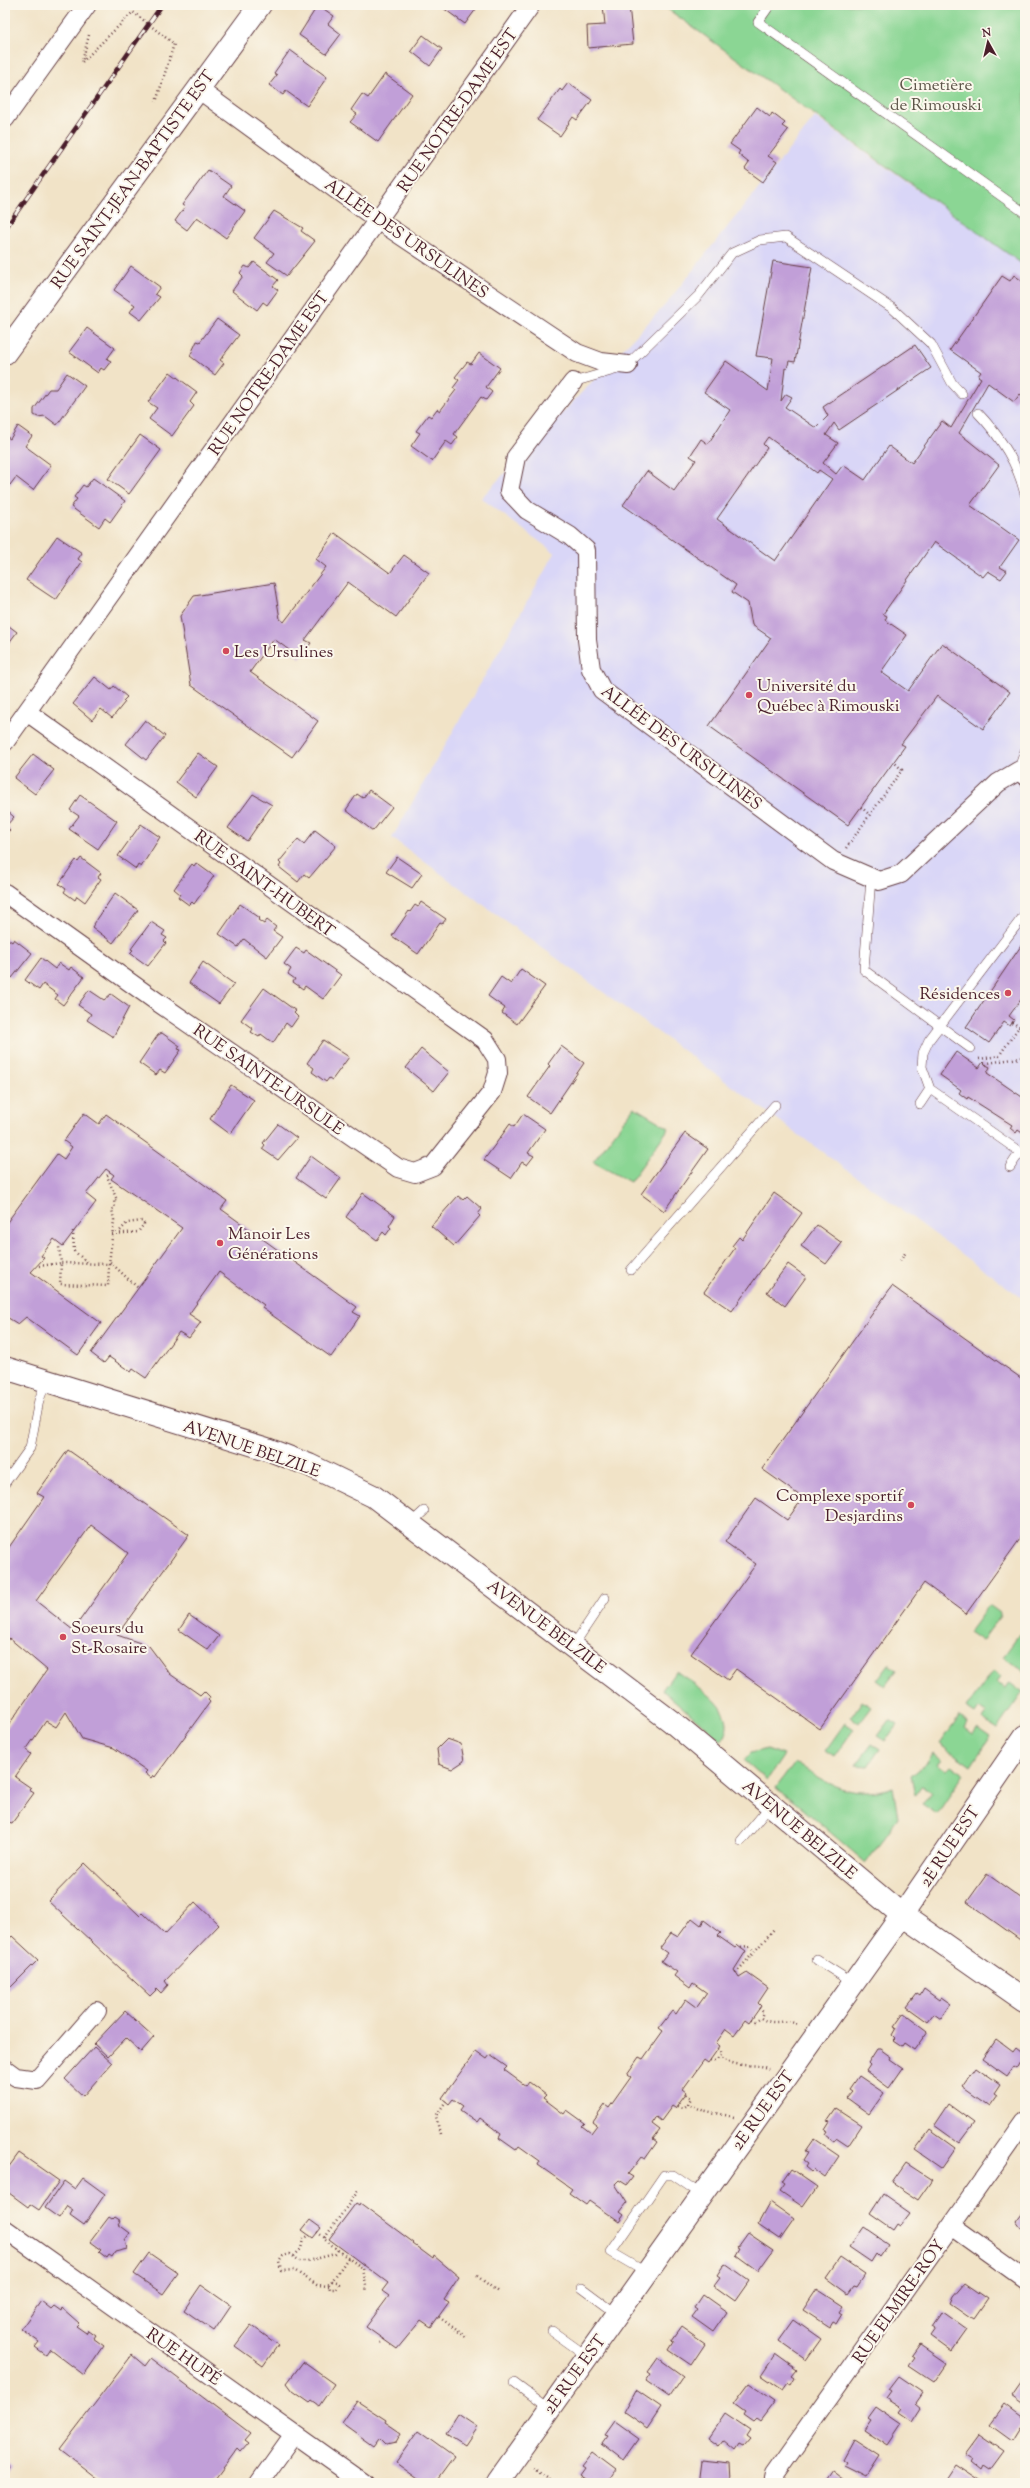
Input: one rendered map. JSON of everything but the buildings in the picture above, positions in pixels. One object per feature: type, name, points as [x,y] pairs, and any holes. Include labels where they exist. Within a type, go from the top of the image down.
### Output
[{"type":"street","points":[[5,119],[87,5]]},
{"type":"street","name":"RUE SAINT-JEAN-BAPTISTE EST","points":[[5,353],[260,5]]},
{"type":"street","name":"RUE NOTRE-DAME EST","points":[[5,742],[531,5]]},
{"type":"street","name":"ALLÉE DES URSULINES","points":[[198,89],[378,221],[576,353],[600,362],[628,365]]},
{"type":"street","name":"ALLÉE DES URSULINES","points":[[573,382],[516,457],[509,491],[527,510],[570,536],[586,550],[587,640],[591,669],[602,690],[833,861],[879,881],[901,874],[998,783],[1022,774]]},
{"type":"street","name":"RUE SAINT-HUBERT","points":[[27,712],[485,1040],[497,1058]]},
{"type":"street","name":"RUE SAINTE-URSULE","points":[[5,893],[149,997],[398,1168],[415,1173],[433,1166],[492,1092],[498,1073],[497,1058]]},
{"type":"street","name":"AVENUE BELZILE","points":[[5,1368],[46,1382],[267,1449],[310,1465],[417,1518],[574,1646],[672,1722],[902,1915],[1025,2001]]},
{"type":"street","name":"2E RUE EST","points":[[497,2483],[902,1915],[1025,1736]]},
{"type":"street","points":[[5,2069],[16,2078],[37,2080],[97,2011]]},
{"type":"street","name":"RUE ELMIRE-ROY","points":[[773,2483],[775,2474],[1025,2121]]},
{"type":"street","points":[[951,2226],[1025,2279]]},
{"type":"street","name":"RUE HUPÉ","points":[[5,2228],[363,2483]]},
{"type":"street","points":[[259,2483],[294,2434]]},
{"type":"lane","points":[[770,5],[758,22],[1025,213]]},
{"type":"lane","points":[[573,382],[625,368],[699,295],[732,253],[760,240],[786,237],[892,308],[930,344],[952,384],[962,394]]},
{"type":"lane","points":[[978,413],[993,429],[1010,455],[1025,494]]},
{"type":"lane","points":[[1022,774],[1025,751]]},
{"type":"lane","points":[[871,878],[864,970],[970,1048]]},
{"type":"lane","points":[[1010,1167],[1022,1153],[930,1089],[922,1067],[923,1053],[929,1040],[1025,914]]},
{"type":"lane","points":[[920,1104],[930,1089]]},
{"type":"lane","points":[[631,1270],[775,1105]]},
{"type":"lane","points":[[5,1483],[30,1448],[39,1400],[46,1382]]},
{"type":"lane","points":[[574,1646],[605,1598]]},
{"type":"lane","points":[[741,1841],[771,1805]]},
{"type":"lane","points":[[817,1960],[853,1983]]},
{"type":"lane","points":[[646,2273],[610,2252],[664,2175],[673,2175],[702,2195]]},
{"type":"lane","points":[[582,2288],[617,2314]]},
{"type":"lane","points":[[552,2331],[587,2356]]},
{"type":"lane","points":[[514,2382],[549,2409]]},
{"type":"path","points":[[90,32],[82,62],[133,12],[174,44],[156,102]]},
{"type":"path","points":[[833,861],[870,815],[902,770],[894,762]]},
{"type":"path","points":[[861,807],[870,815]]},
{"type":"path","points":[[970,1048],[980,1059],[999,1056],[1025,1018]]},
{"type":"path","points":[[1012,1022],[1025,1031]]},
{"type":"path","points":[[987,1058],[987,1064],[1025,1057]]},
{"type":"path","points":[[59,1247],[61,1263],[60,1284],[108,1286],[112,1234],[112,1209],[115,1208],[114,1200],[117,1200],[107,1176],[110,1172]]},
{"type":"path","points":[[112,1234],[119,1232],[131,1234],[138,1232],[144,1224],[142,1221],[127,1223],[119,1232]]},
{"type":"path","points":[[73,1231],[74,1251],[88,1264]]},
{"type":"path","points":[[900,1261],[906,1252]]},
{"type":"path","points":[[39,1266],[61,1263],[109,1263],[138,1288]]},
{"type":"path","points":[[736,1973],[754,1950],[774,1929]]},
{"type":"path","points":[[741,1947],[748,1946],[754,1950]]},
{"type":"path","points":[[751,2020],[755,2022],[761,2018],[762,2012],[759,2008]]},
{"type":"path","points":[[761,2018],[773,2023],[790,2020],[815,2037]]},
{"type":"path","points":[[710,2060],[715,2061],[720,2057],[722,2053],[718,2049]]},
{"type":"path","points":[[720,2057],[734,2065],[764,2066],[784,2080]]},
{"type":"path","points":[[677,2106],[682,2108],[688,2104],[690,2098],[686,2094]]},
{"type":"path","points":[[440,2134],[436,2116],[446,2101]]},
{"type":"path","points":[[688,2104],[702,2110],[731,2114],[750,2128]]},
{"type":"path","points":[[325,2238],[358,2191]]},
{"type":"path","points":[[317,2232],[348,2258],[363,2268],[367,2292]]},
{"type":"path","points":[[294,2256],[301,2249],[303,2239],[310,2236]]},
{"type":"path","points":[[332,2281],[337,2282],[338,2288],[332,2290],[329,2286],[317,2285],[294,2270],[281,2271],[278,2265],[280,2259],[290,2254],[300,2261],[309,2261],[336,2254],[338,2250]]},
{"type":"path","points":[[329,2286],[348,2258]]},
{"type":"path","points":[[477,2276],[498,2292]]},
{"type":"path","points":[[439,2317],[466,2337]]},
{"type":"path","points":[[380,2343],[383,2339]]},
{"type":"path","points":[[516,2457],[554,2483]]},
{"type":"shaded area","name":"Université du Québec à Rimouski","points":[[815,117],[1025,266],[1025,1300],[392,838],[555,553],[481,498],[666,304]]},
{"type":"green space","name":"Cimetière de Rimouski","points":[[662,5],[1025,5],[1025,266]]},
{"type":"green space","points":[[634,1107],[669,1128],[630,1182],[593,1162]]},
{"type":"green space","points":[[989,1605],[1000,1613],[1000,1616],[982,1641],[969,1632]]},
{"type":"green space","points":[[1025,1633],[1025,1672],[1003,1657],[1019,1635]]},
{"type":"green space","points":[[889,1664],[897,1670],[885,1686],[877,1680]]},
{"type":"green space","points":[[676,1671],[705,1692],[722,1709],[726,1719],[727,1729],[722,1741],[662,1690]]},
{"type":"green space","points":[[993,1671],[1001,1677],[997,1683],[1006,1688],[1010,1682],[1023,1692],[997,1729],[983,1720],[987,1714],[979,1708],[975,1714],[966,1708]]},
{"type":"green space","points":[[862,1701],[871,1707],[859,1723],[851,1717]]},
{"type":"green space","points":[[960,1716],[968,1722],[965,1728],[973,1734],[977,1728],[990,1737],[971,1766],[940,1744]]},
{"type":"green space","points":[[889,1720],[897,1725],[885,1741],[877,1736]]},
{"type":"green space","points":[[845,1723],[854,1729],[834,1757],[825,1751]]},
{"type":"green space","points":[[872,1744],[880,1749],[868,1766],[856,1765]]},
{"type":"green space","points":[[767,1749],[784,1755],[767,1780],[744,1760],[750,1753]]},
{"type":"green space","points":[[933,1753],[942,1759],[938,1764],[946,1770],[951,1765],[964,1774],[937,1814],[922,1804],[931,1792],[923,1785],[915,1796],[911,1776],[927,1763]]},
{"type":"green space","points":[[795,1762],[818,1777],[841,1788],[865,1792],[879,1791],[893,1787],[898,1818],[866,1863],[796,1803],[776,1788]]},
{"type":"railway","points":[[5,229],[162,5]]},
{"type":"place","name":"Les Ursulines","points":[[226,651]]},
{"type":"place","name":"Université du Québec à Rimouski","points":[[749,695]]},
{"type":"place","name":"Résidences","points":[[1008,993]]},
{"type":"place","name":"Manoir Les Générations","points":[[220,1243]]},
{"type":"place","name":"Complexe sportif Desjardins","points":[[911,1505]]},
{"type":"place","name":"Soeurs du St-Rosaire","points":[[63,1637]]}]
